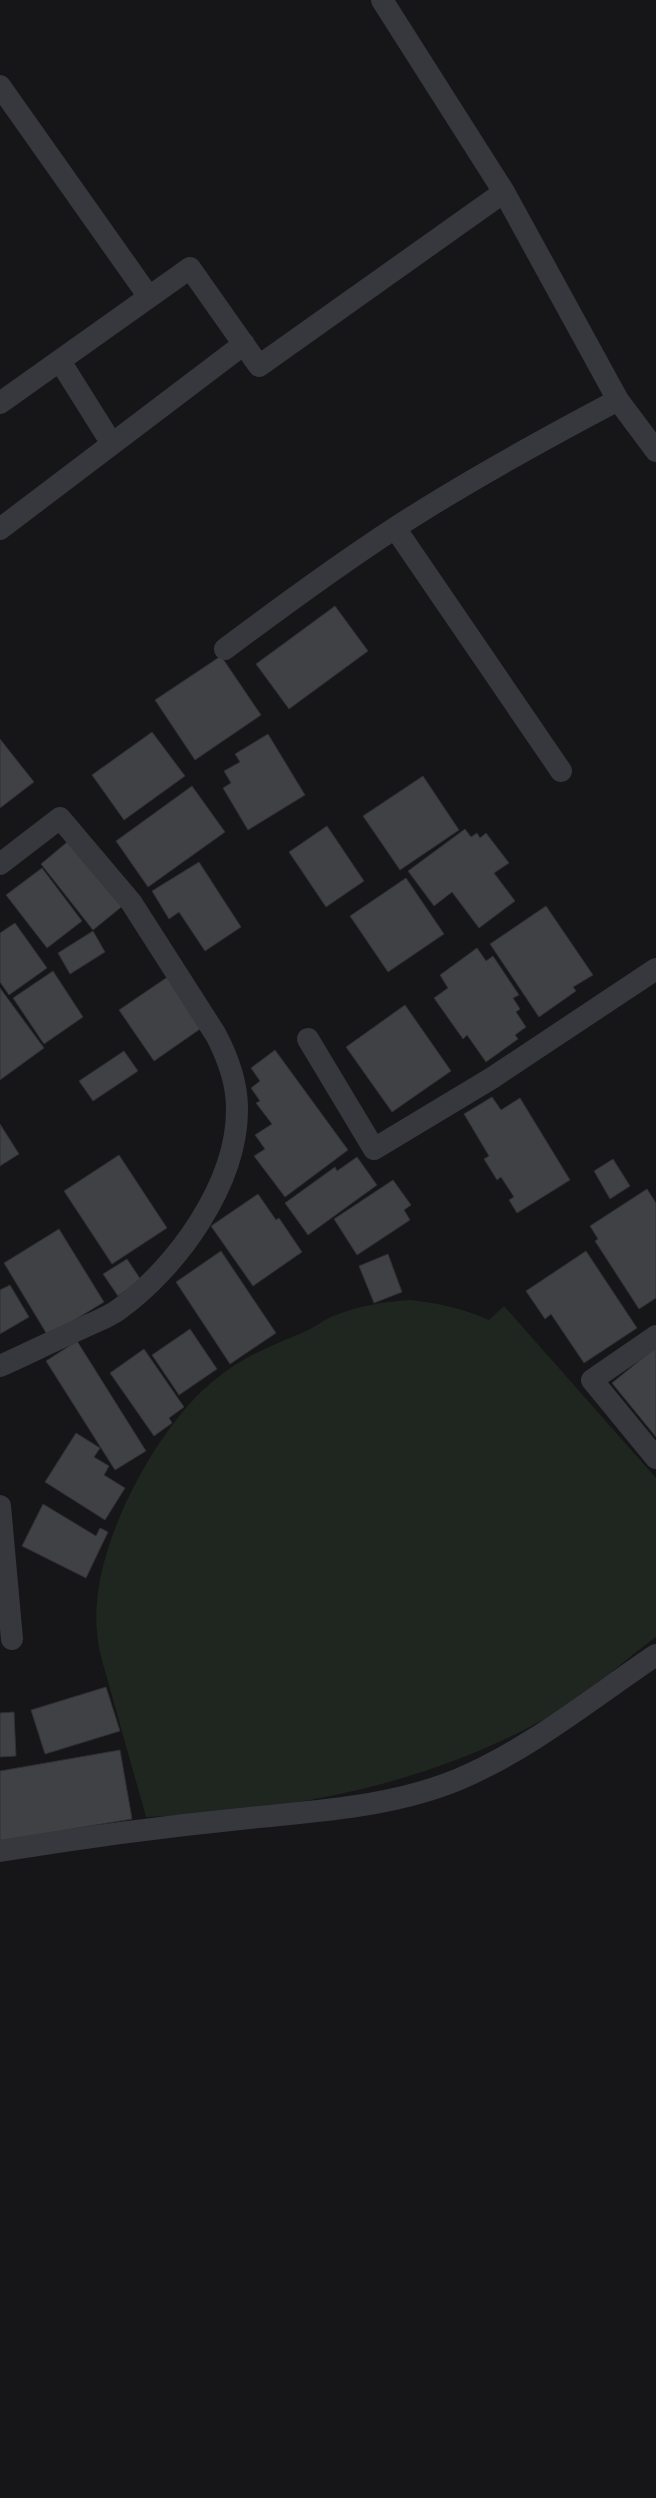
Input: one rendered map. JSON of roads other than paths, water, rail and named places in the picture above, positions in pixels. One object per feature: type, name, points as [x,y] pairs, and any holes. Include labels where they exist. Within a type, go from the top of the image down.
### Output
[{"type":"street","points":[[382,0],[504,192],[618,400],[656,451]]},
{"type":"street","points":[[0,86],[149,297]]},
{"type":"street","points":[[0,403],[190,268],[259,366],[504,192]]},
{"type":"street","points":[[0,529],[244,344]]},
{"type":"street","points":[[60,361],[112,444]]},
{"type":"street","points":[[225,649],[309,587],[395,528],[502,463],[618,400]]},
{"type":"street","points":[[395,528],[561,771]]},
{"type":"street","points":[[0,864],[60,818],[131,902],[216,1036],[227,1058],[234,1082],[238,1107],[236,1135],[229,1162],[218,1188],[184,1243],[164,1269],[142,1292],[117,1312],[0,1366]]},
{"type":"street","points":[[308,1039],[374,1149],[492,1078],[656,968]]},
{"type":"street","points":[[656,1336],[592,1380],[656,1458]]},
{"type":"street","points":[[0,1506],[12,1639]]},
{"type":"street","points":[[0,1852],[176,1826],[365,1805],[419,1793],[457,1780],[499,1759],[656,1655]]}]
